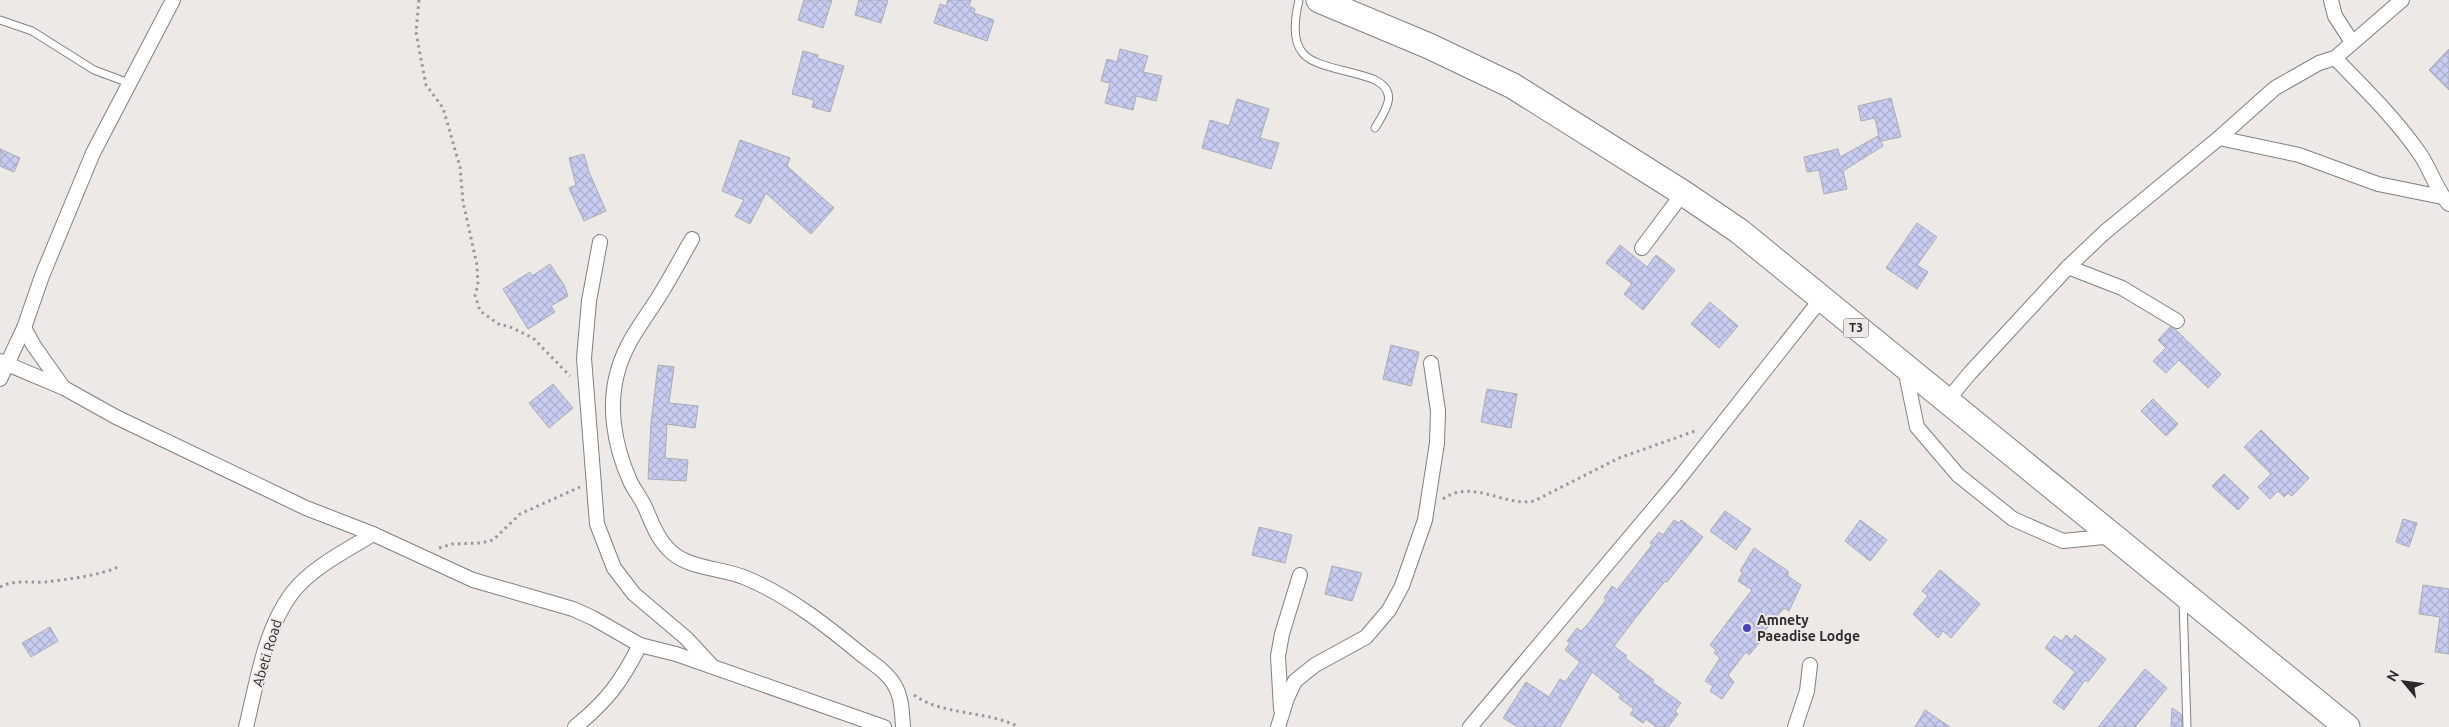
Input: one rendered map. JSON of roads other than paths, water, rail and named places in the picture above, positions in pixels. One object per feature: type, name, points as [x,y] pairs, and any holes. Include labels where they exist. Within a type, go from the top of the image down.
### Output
[{"type":"highway","name":"T3","points":[[1334,3],[1513,86],[1683,193],[1739,231],[1946,402],[2114,536],[2347,727]]},
{"type":"street","points":[[0,379],[4,363],[24,328],[42,276],[93,153],[173,0]]},
{"type":"street","points":[[2331,0],[2335,16],[2352,42]]},
{"type":"street","points":[[1946,402],[1970,373],[2068,267],[2105,232],[2219,138],[2275,88],[2319,63],[2335,58],[2402,0]]},
{"type":"street","points":[[2335,58],[2392,116],[2422,156],[2446,201]]},
{"type":"street","points":[[2219,138],[2299,155],[2378,184],[2446,201]]},
{"type":"street","points":[[1642,248],[1683,193]]},
{"type":"street","points":[[692,238],[630,340],[619,366],[613,392],[612,415],[615,436],[630,481],[645,507],[653,529],[677,556],[695,564],[745,578],[769,589],[846,641],[886,674],[895,687],[900,701],[903,727]]},
{"type":"street","points":[[600,242],[585,333],[586,392],[597,524],[614,568],[634,594],[686,638],[713,667]]},
{"type":"street","points":[[2068,267],[2122,288],[2177,320]]},
{"type":"street","points":[[1470,727],[1725,423],[1821,299]]},
{"type":"street","points":[[24,328],[37,352],[64,388]]},
{"type":"street","points":[[4,363],[64,388],[116,418],[306,508],[373,534],[473,580],[573,609],[593,618],[640,645],[676,654],[884,727]]},
{"type":"street","points":[[1280,721],[1291,689],[1302,675],[1366,637],[1385,615],[1402,586],[1425,520],[1438,443],[1438,411],[1432,363]]},
{"type":"street","points":[[1905,368],[1917,427],[1958,475],[1999,508],[2013,519],[2063,541],[2114,536]]},
{"type":"street","name":"Abeti Road","points":[[246,727],[267,643],[278,615],[293,592],[316,570],[373,534]]},
{"type":"street","points":[[1280,721],[1278,656],[1282,634],[1300,575]]},
{"type":"street","points":[[575,727],[607,698],[622,680],[640,645]]},
{"type":"street","points":[[1795,727],[1807,691],[1810,665]]},
{"type":"lane","points":[[1299,0],[1294,34],[1297,46],[1305,55],[1317,62],[1374,79],[1381,82],[1387,90],[1389,96],[1387,108],[1376,128]]},
{"type":"lane","points":[[0,20],[32,31],[94,70],[129,83]]},
{"type":"lane","points":[[2183,592],[2187,727]]},
{"type":"place","name":"Amnety Paeadise Lodge","points":[[1747,628]]}]
